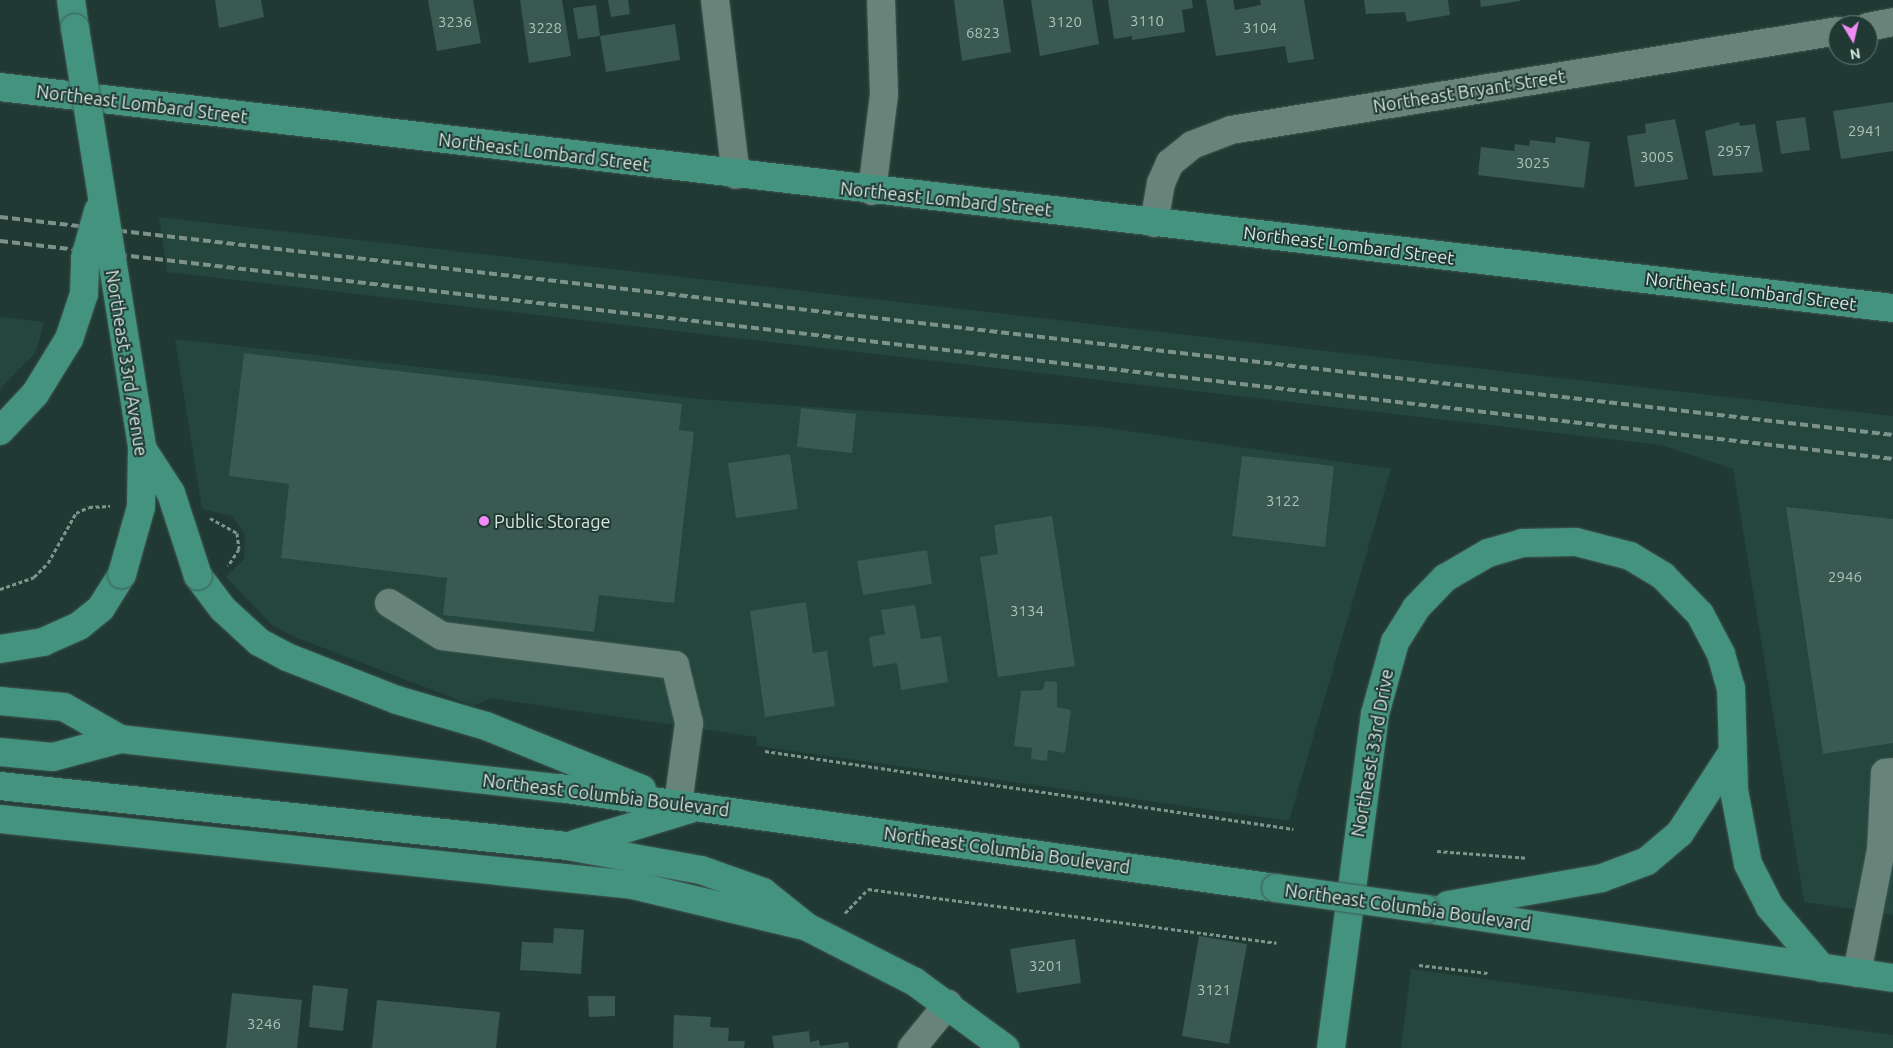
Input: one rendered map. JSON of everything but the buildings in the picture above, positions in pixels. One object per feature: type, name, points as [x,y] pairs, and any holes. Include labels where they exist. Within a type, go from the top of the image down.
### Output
[{"type":"main road","name":"Northeast 33rd Avenue","points":[[0,649],[43,642],[79,626],[101,608],[122,574],[141,507],[142,448],[100,202],[71,0]]},
{"type":"main road","name":"Northeast Lombard Street","points":[[0,87],[872,191],[1893,308]]},
{"type":"main road","points":[[0,431],[35,394],[68,339],[84,294],[85,258],[100,202]]},
{"type":"main road","points":[[142,448],[171,493],[198,576],[223,609],[259,642],[303,665],[397,700],[486,726],[688,805]]},
{"type":"main road","name":"Northeast 33rd Drive","points":[[1330,1048],[1380,686],[1405,624],[1457,569],[1488,553],[1542,540],[1596,545],[1643,563],[1689,601],[1715,639],[1734,704],[1732,753],[1748,864],[1770,907],[1822,968]]},
{"type":"main road","name":"Northeast Columbia Boulevard","points":[[0,701],[64,707],[120,740]]},
{"type":"main road","name":"Northeast Columbia Boulevard","points":[[0,752],[53,757],[120,740],[688,805],[1426,909],[1893,978]]},
{"type":"main road","points":[[1426,909],[1562,885],[1622,872],[1659,851],[1680,833],[1732,753]]},
{"type":"main road","points":[[0,786],[567,846],[631,855],[730,879],[763,892],[807,926],[948,1004],[1005,1048]]},
{"type":"main road","points":[[567,846],[688,805]]},
{"type":"main road","points":[[0,819],[632,885],[807,926]]},
{"type":"street","points":[[715,0],[736,175]]},
{"type":"street","points":[[872,191],[884,94],[881,0]]},
{"type":"street","points":[[1878,24],[1893,22]]},
{"type":"street","name":"Northeast Bryant Street","points":[[1154,222],[1161,183],[1170,163],[1192,145],[1232,130],[1828,33]]},
{"type":"street","points":[[389,604],[442,636],[675,666],[689,723],[688,805]]},
{"type":"street","points":[[1857,973],[1887,851],[1885,773],[1893,772]]},
{"type":"street","points":[[912,1048],[948,1004]]},
{"type":"path","points":[[0,589],[34,577],[48,564],[76,514],[89,507],[117,507]]},
{"type":"path","points":[[200,516],[224,522],[237,533],[239,549],[232,564]]},
{"type":"path","points":[[765,751],[1293,829]]},
{"type":"path","points":[[1437,851],[1533,858],[1562,885]]},
{"type":"path","points":[[840,915],[854,908],[857,898],[868,889],[1276,943]]},
{"type":"path","points":[[1419,965],[1488,973]]},
{"type":"shaded area","points":[[159,217],[1893,416],[1893,915],[1804,902],[1733,469],[1661,445],[167,272]]},
{"type":"shaded area","points":[[0,317],[44,322],[36,352],[0,389]]},
{"type":"shaded area","points":[[175,339],[699,399],[1100,427],[1391,469],[1289,821],[757,746],[756,737],[490,698],[474,706],[295,637],[272,625],[226,577],[244,559],[245,535],[232,516],[202,509]]},
{"type":"shaded area","points":[[1411,969],[1893,1035],[1893,1048],[1401,1048]]},
{"type":"railway","points":[[0,217],[1893,435]]},
{"type":"railway","points":[[0,241],[1893,459]]},
{"type":"place","name":"Public Storage","points":[[484,521]]}]
